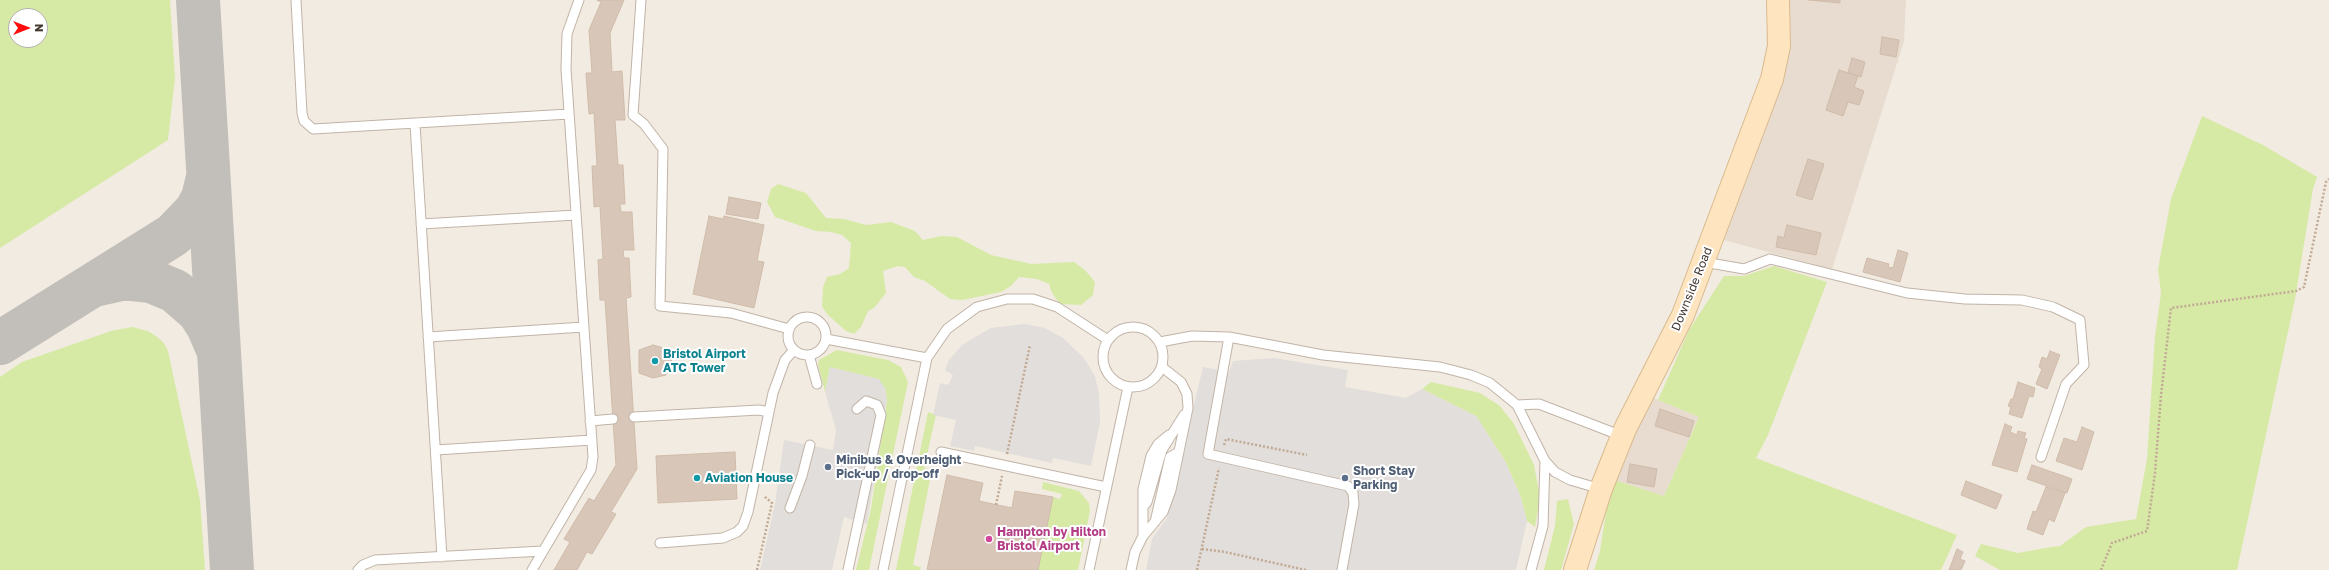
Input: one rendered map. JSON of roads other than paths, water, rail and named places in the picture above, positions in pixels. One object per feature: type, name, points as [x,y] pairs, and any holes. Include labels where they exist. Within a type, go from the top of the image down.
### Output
[{"type":"street","name":"Downside Road","points":[[1575,570],[1601,489],[1623,436],[1683,316],[1772,79],[1780,46],[1778,0]]},
{"type":"lane","points":[[296,0],[302,113],[308,126],[320,130],[569,114]]},
{"type":"lane","points":[[532,570],[591,470],[593,457],[565,42],[568,27],[579,0]]},
{"type":"lane","points":[[641,0],[634,115],[644,124],[663,149],[660,306],[732,313],[789,329]]},
{"type":"lane","points":[[415,124],[442,557]]},
{"type":"lane","points":[[421,224],[576,215]]},
{"type":"lane","points":[[1704,262],[1744,270],[1770,259],[1907,293],[1965,299],[2022,300],[2053,307],[2080,320],[2084,364],[2066,384],[2041,457]]},
{"type":"lane","points":[[884,570],[927,358],[947,329],[977,307],[1007,299],[1033,299],[1057,307],[1108,340]]},
{"type":"lane","points":[[809,316],[820,322],[826,333],[826,339],[820,350],[808,355],[794,350],[788,340],[789,329],[797,319],[809,316]]},
{"type":"lane","points":[[428,337],[584,327]]},
{"type":"lane","points":[[1135,327],[1148,330],[1160,342],[1163,350],[1162,367],[1158,375],[1149,383],[1136,387],[1128,387],[1116,382],[1107,373],[1103,356],[1108,340],[1122,329],[1135,327]]},
{"type":"lane","points":[[1160,342],[1192,336],[1229,337],[1323,355],[1440,367],[1471,375],[1490,383],[1517,405],[1545,461],[1555,472],[1570,480],[1601,489]]},
{"type":"lane","points":[[1229,337],[1208,454],[1348,486],[1353,493],[1354,504],[1342,570]]},
{"type":"lane","points":[[826,339],[927,358]]},
{"type":"lane","points":[[660,543],[723,538],[737,532],[743,526],[748,512],[769,412],[785,360],[794,350]]},
{"type":"lane","points":[[808,355],[817,384]]},
{"type":"lane","points":[[1131,570],[1135,552],[1143,536],[1163,512],[1171,490],[1188,408],[1187,394],[1181,382],[1162,367]]},
{"type":"lane","points":[[1089,570],[1128,387]]},
{"type":"lane","points":[[848,570],[881,415],[877,404],[866,401],[857,409]]},
{"type":"lane","points":[[1517,405],[1539,404],[1623,436]]},
{"type":"lane","points":[[1143,536],[1143,507],[1147,502],[1162,450],[1188,408]]},
{"type":"lane","points":[[634,417],[759,410],[769,412]]},
{"type":"lane","points":[[590,421],[613,419]]},
{"type":"lane","points":[[436,450],[592,440]]},
{"type":"lane","points":[[790,508],[802,476],[810,445]]},
{"type":"lane","points":[[941,452],[1106,488]]},
{"type":"lane","points":[[1531,570],[1543,526],[1545,461]]},
{"type":"lane","points":[[358,570],[363,565],[375,560],[543,551]]},
{"type":"place","name":"Bristol Airport ATC Tower","points":[[655,361]]},
{"type":"place","name":"Minibus & Overheight Pick-up / drop-off","points":[[828,467]]},
{"type":"place","name":"Aviation House","points":[[697,478]]},
{"type":"place","name":"Short Stay Parking","points":[[1345,478]]},
{"type":"place","name":"Hampton by Hilton Bristol Airport","points":[[989,539]]}]
